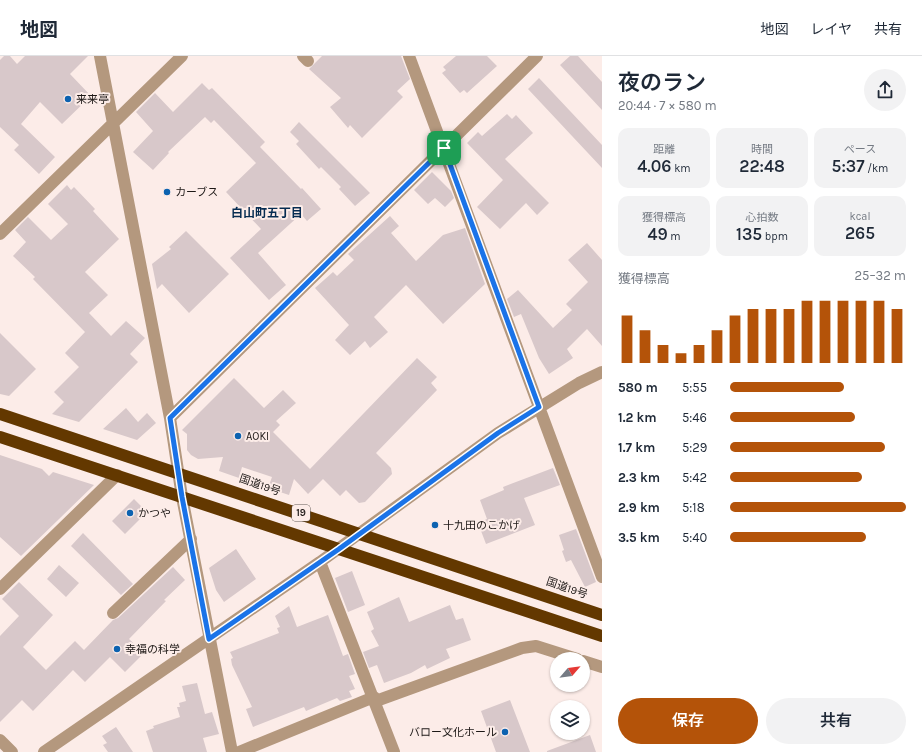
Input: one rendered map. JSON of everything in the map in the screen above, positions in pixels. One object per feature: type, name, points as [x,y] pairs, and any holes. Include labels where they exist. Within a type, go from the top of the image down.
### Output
[{"type":"highway","name":"国道19号","points":[[0,414],[361,533],[602,615]]},
{"type":"highway","name":"19","points":[[0,437],[602,636]]},
{"type":"street","points":[[100,56],[170,418],[182,497],[232,752]]},
{"type":"street","points":[[0,234],[112,122],[182,56]]},
{"type":"street","points":[[409,56],[602,577]]},
{"type":"street","points":[[170,418],[537,56]]},
{"type":"street","points":[[44,752],[339,549],[498,433],[539,407],[602,372]]},
{"type":"street","points":[[0,589],[117,475]]},
{"type":"street","points":[[113,613],[191,539]]},
{"type":"street","points":[[320,562],[375,699],[394,752]]},
{"type":"street","points":[[239,752],[375,699],[522,648],[536,646],[555,652]]},
{"type":"street","points":[[590,663],[602,667]]},
{"type":"street","points":[[0,740],[12,752]]},
{"type":"building","points":[[4,56],[10,56],[17,64],[25,56],[88,56],[70,74],[91,96],[62,124],[40,102],[21,124],[55,157],[39,174],[14,150],[19,145],[0,127],[0,60]]},
{"type":"building","points":[[322,56],[401,56],[410,79],[397,91],[403,97],[362,138],[350,125],[348,128],[330,107],[341,98],[309,69]]},
{"type":"building","points":[[456,56],[487,56],[497,66],[467,93],[464,90],[460,93],[442,73],[446,70],[443,67]]},
{"type":"building","points":[[570,56],[578,56],[602,82],[602,110],[560,65]]},
{"type":"building","points":[[539,78],[602,145],[602,168],[528,89]]},
{"type":"building","points":[[202,83],[209,90],[212,88],[265,142],[260,147],[321,209],[307,221],[301,214],[258,253],[286,285],[269,300],[230,258],[261,229],[226,192],[256,163],[214,120],[211,123],[205,117],[168,152],[169,153],[153,170],[133,152],[153,131],[136,112],[155,93],[173,112]]},
{"type":"building","points":[[507,114],[512,119],[516,115],[533,133],[505,159],[549,203],[537,215],[526,203],[500,229],[477,207],[503,180],[467,143],[478,132],[482,136]]},
{"type":"building","points":[[299,122],[370,193],[355,206],[339,189],[341,187],[321,167],[319,169],[296,144],[299,141],[290,132]]},
{"type":"building","points":[[432,172],[451,191],[454,198],[445,207],[435,198],[428,204],[414,190]]},
{"type":"building","points":[[67,185],[71,190],[74,187],[95,209],[93,211],[119,239],[85,272],[108,295],[89,313],[111,336],[126,321],[145,338],[130,354],[138,362],[79,422],[52,414],[64,402],[54,392],[79,367],[65,353],[85,332],[33,279],[35,277],[13,256],[26,242],[15,230],[28,217],[51,240],[68,224],[48,204]]},
{"type":"building","points":[[390,216],[399,226],[391,233],[416,261],[443,235],[465,228],[485,284],[443,324],[406,285],[374,317],[388,332],[370,348],[365,341],[350,355],[335,340],[349,325],[315,288],[333,272],[337,276],[354,260],[348,254]]},
{"type":"building","points":[[186,231],[229,274],[189,313],[162,284],[157,289],[152,264],[171,249],[169,247]]},
{"type":"building","points":[[587,243],[602,260],[602,346],[587,329],[567,349],[573,358],[549,374],[539,358],[521,314],[514,317],[507,299],[518,290],[553,328],[572,310],[566,304],[588,282],[568,260]]},
{"type":"building","points":[[0,333],[36,369],[9,396],[0,394]]},
{"type":"building","points":[[417,358],[437,377],[431,383],[437,390],[376,453],[391,468],[392,474],[365,502],[359,503],[346,490],[340,496],[323,479],[308,494],[294,479],[289,495],[268,488],[272,477],[242,467],[239,478],[219,471],[223,457],[198,459],[191,455],[187,450],[187,434],[182,430],[234,378],[264,408],[283,390],[296,403],[276,421],[280,425],[273,432],[310,469]]},
{"type":"building","points":[[126,408],[138,422],[147,413],[156,423],[137,440],[103,429]]},
{"type":"building","points":[[0,455],[42,469],[49,476],[53,472],[94,485],[21,556],[0,537]]},
{"type":"building","points":[[553,468],[560,485],[524,498],[535,525],[486,544],[478,523],[487,519],[480,500],[504,490],[503,487]]},
{"type":"building","points":[[134,499],[147,512],[125,534],[112,521]]},
{"type":"building","points":[[576,529],[596,582],[585,587],[571,560],[566,562],[559,535]]},
{"type":"building","points":[[83,533],[133,584],[121,595],[71,546]]},
{"type":"building","points":[[236,549],[256,579],[224,602],[216,590],[209,568]]},
{"type":"building","points":[[59,565],[79,583],[66,597],[47,579]]},
{"type":"building","points":[[173,567],[185,580],[164,600],[166,601],[129,639],[144,653],[125,672],[110,657],[85,682],[73,670],[33,711],[22,700],[0,722],[0,636],[19,616],[2,599],[19,582],[53,615],[23,647],[46,670],[75,641],[84,650],[113,620],[118,618]]},
{"type":"building","points":[[352,571],[365,605],[348,612],[335,578]]},
{"type":"building","points":[[399,597],[409,622],[450,605],[456,620],[463,618],[471,640],[446,649],[450,658],[427,669],[425,665],[411,673],[384,683],[377,665],[369,668],[363,652],[379,646],[371,631],[374,629],[367,612]]},
{"type":"building","points":[[289,606],[297,627],[328,615],[343,656],[348,654],[355,674],[349,676],[355,689],[349,691],[352,697],[340,701],[337,698],[306,711],[304,707],[253,727],[246,709],[252,707],[232,665],[231,659],[233,658],[230,652],[279,633],[277,628],[280,627],[275,616]]},
{"type":"building","points":[[197,683],[205,714],[212,712],[219,734],[203,738],[207,752],[153,752],[146,731],[154,728],[153,726],[180,717],[177,707],[180,707],[179,703],[186,701],[182,686]]},
{"type":"building","name":"バロー文化ホール","points":[[510,700],[530,752],[496,752],[481,711]]},
{"type":"building","points":[[116,727],[133,752],[108,752],[103,745],[107,743],[102,736]]},
{"type":"building","points":[[590,735],[596,752],[547,752],[577,740],[590,740]]},
{"type":"place","name":"来来亭","points":[[68,99]]},
{"type":"place","name":"カーブス","points":[[167,192]]},
{"type":"place","name":"AOKI","points":[[238,436]]},
{"type":"place","name":"かつや","points":[[130,513]]},
{"type":"place","name":"十九田のこかげ","points":[[435,525]]},
{"type":"place","name":"幸福の科学","points":[[117,649]]},
{"type":"place","name":"バロー文化ホール","points":[[505,732]]},
{"type":"district","name":"白山町五丁目","points":[[267,213]]},
{"type":"route","points":[[444,148],[539,407],[498,433],[339,549],[209,639],[182,497],[170,418],[444,148]]}]
